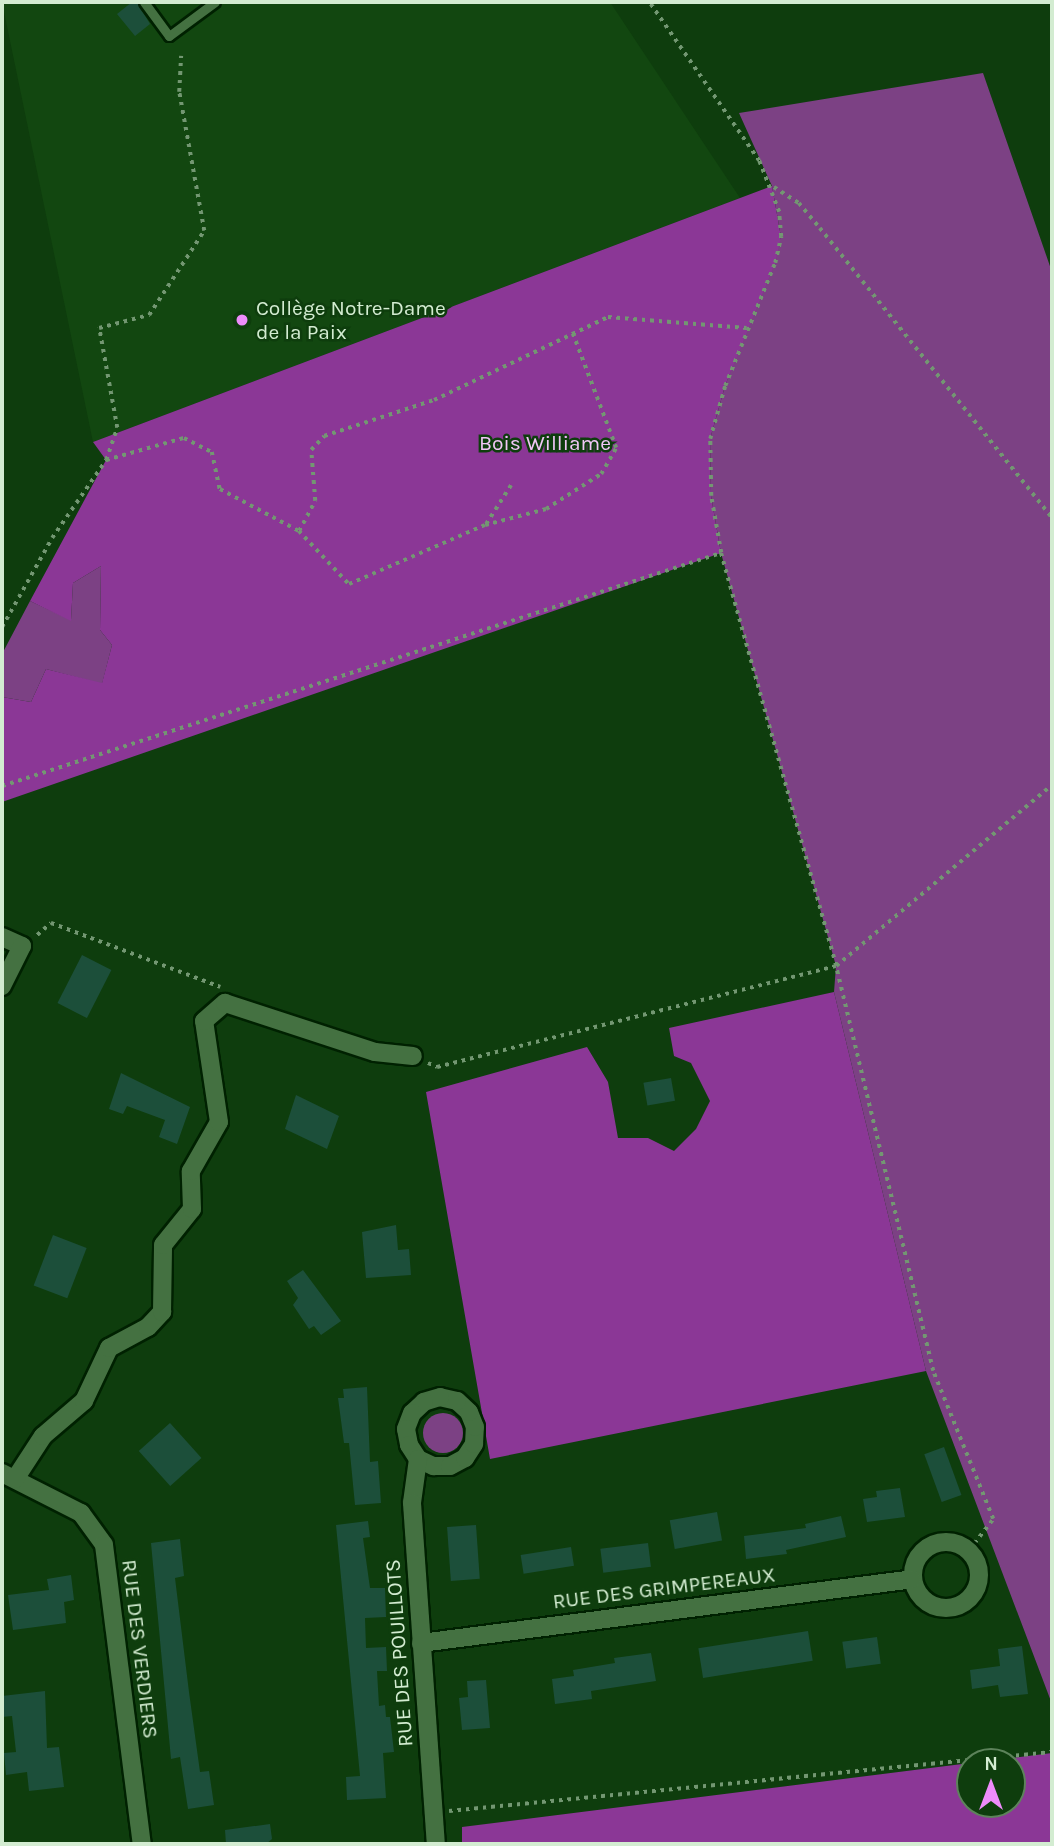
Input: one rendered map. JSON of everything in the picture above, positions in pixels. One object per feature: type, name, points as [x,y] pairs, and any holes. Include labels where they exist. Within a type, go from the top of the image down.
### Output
[{"type":"street","points":[[2,937],[22,946],[2,986]]},
{"type":"street","points":[[8,1476],[43,1436],[84,1401],[109,1348],[148,1327],[162,1312],[163,1245],[192,1209],[191,1171],[219,1122],[204,1021],[225,1003],[374,1052],[413,1056]]},
{"type":"street","name":"RUE DES POUILLOTS","points":[[418,1459],[412,1503],[436,1844]]},
{"type":"street","name":"RUE DES VERDIERS","points":[[8,1476],[80,1513],[104,1545],[142,1844]]},
{"type":"street","points":[[955,1542],[969,1550],[978,1563],[980,1579],[974,1594],[961,1605],[946,1609],[930,1605],[918,1594],[912,1579],[914,1563],[931,1546],[955,1542]]},
{"type":"street","name":"RUE DES GRIMPEREAUX","points":[[421,1643],[912,1579]]},
{"type":"lane","points":[[144,2],[169,36],[215,2]]},
{"type":"path","points":[[649,2],[772,186],[781,237],[710,439],[711,496],[721,553],[836,966],[933,1371],[993,1519],[969,1550]]},
{"type":"path","points":[[2,627],[52,538],[106,460],[117,428],[99,328],[149,315],[204,231],[179,92],[181,57]]},
{"type":"path","points":[[772,186],[799,203],[1052,518]]},
{"type":"path","points":[[299,531],[315,501],[311,450],[324,436],[434,400],[520,362],[572,332],[608,317],[747,328]]},
{"type":"path","points":[[106,460],[184,438],[212,452],[220,489],[299,531],[349,584],[485,525],[547,509],[601,474],[616,448],[572,332]]},
{"type":"path","points":[[485,525],[511,485]]},
{"type":"path","points":[[2,786],[721,553]]},
{"type":"path","points":[[413,1056],[437,1067],[836,966],[1052,785]]},
{"type":"path","points":[[22,946],[51,923],[232,991]]},
{"type":"path","points":[[433,1813],[1052,1752]]},
{"type":"shaded area","name":"Collège Notre-Dame de la Paix","points":[[2,2],[610,2],[740,198],[93,442]]},
{"type":"shaded area","points":[[983,73],[1052,272],[1052,1704],[926,1371],[834,992],[836,966],[721,553],[711,496],[710,439],[725,386],[781,237],[772,186],[739,113]]},
{"type":"shaded area","points":[[101,566],[100,630],[112,645],[102,684],[46,669],[31,702],[2,697],[2,654],[30,601],[71,620],[73,583]]},
{"type":"shaded area","points":[[443,1413],[457,1419],[463,1433],[457,1447],[443,1453],[429,1447],[423,1433],[429,1419]]},
{"type":"green space","name":"Bois Williame","points":[[772,186],[781,237],[775,263],[725,386],[710,439],[711,496],[721,553],[2,802],[2,697],[31,702],[46,669],[102,683],[112,645],[100,630],[101,566],[73,583],[71,621],[30,601],[106,460],[93,442]]},
{"type":"green space","points":[[834,992],[926,1371],[490,1459],[426,1092],[587,1047],[608,1082],[618,1138],[648,1138],[674,1151],[696,1129],[710,1101],[691,1063],[674,1056],[669,1028]]},
{"type":"green space","points":[[1052,1753],[1052,1844],[462,1844],[462,1827],[956,1765],[956,1818],[1026,1818],[1026,1756]]},
{"type":"building","points":[[132,2],[137,2],[150,24],[135,36],[117,14]]},
{"type":"building","points":[[82,955],[111,970],[87,1018],[57,1003]]},
{"type":"building","points":[[121,1073],[190,1107],[177,1144],[159,1137],[165,1120],[127,1106],[123,1114],[109,1109]]},
{"type":"building","points":[[671,1078],[675,1101],[647,1106],[643,1083]]},
{"type":"building","points":[[296,1095],[339,1116],[327,1149],[285,1129]]},
{"type":"building","points":[[396,1225],[398,1250],[409,1249],[411,1275],[366,1278],[362,1232]]},
{"type":"building","points":[[53,1235],[87,1248],[67,1298],[34,1285]]},
{"type":"building","points":[[303,1270],[341,1321],[321,1335],[314,1326],[309,1329],[293,1305],[298,1298],[287,1281]]},
{"type":"building","points":[[367,1387],[370,1462],[378,1461],[381,1503],[355,1505],[349,1443],[344,1443],[338,1398],[344,1398],[343,1389]]},
{"type":"building","points":[[170,1423],[201,1458],[170,1486],[139,1451]]},
{"type":"building","points":[[944,1447],[961,1495],[942,1502],[924,1454]]},
{"type":"building","points":[[900,1488],[905,1517],[867,1522],[863,1499],[877,1497],[876,1491]]},
{"type":"building","points":[[717,1512],[722,1541],[675,1549],[670,1520]]},
{"type":"building","points":[[841,1516],[846,1537],[786,1550],[787,1554],[746,1559],[744,1536],[806,1528],[805,1524]]},
{"type":"building","points":[[368,1521],[370,1537],[363,1538],[370,1588],[385,1588],[386,1617],[365,1618],[366,1648],[386,1647],[387,1671],[377,1671],[379,1706],[385,1705],[386,1717],[390,1717],[394,1752],[383,1753],[386,1798],[347,1800],[346,1777],[360,1776],[336,1525]]},
{"type":"building","points":[[476,1525],[480,1579],[451,1581],[447,1527]]},
{"type":"building","points":[[180,1539],[184,1576],[175,1578],[189,1692],[200,1772],[209,1771],[214,1805],[188,1809],[180,1757],[171,1759],[151,1543]]},
{"type":"building","points":[[648,1543],[651,1567],[603,1573],[600,1549]]},
{"type":"building","points":[[571,1547],[574,1566],[524,1574],[521,1555]]},
{"type":"building","points":[[71,1575],[74,1600],[64,1602],[66,1623],[13,1630],[8,1595],[49,1590],[47,1579]]},
{"type":"building","points":[[808,1631],[813,1661],[703,1678],[698,1648]]},
{"type":"building","points":[[877,1637],[881,1664],[846,1669],[842,1642]]},
{"type":"building","points":[[1022,1646],[1028,1694],[1000,1697],[998,1685],[972,1689],[970,1670],[1000,1666],[998,1649]]},
{"type":"building","points":[[651,1653],[656,1681],[591,1691],[592,1699],[555,1704],[552,1679],[574,1676],[573,1670],[615,1663],[614,1658]]},
{"type":"building","points":[[486,1680],[490,1728],[462,1730],[459,1698],[468,1697],[467,1681]]},
{"type":"building","points":[[45,1691],[47,1748],[59,1747],[64,1787],[29,1791],[27,1772],[6,1775],[4,1753],[16,1752],[12,1716],[2,1717],[2,1696]]},
{"type":"building","points":[[270,1824],[272,1839],[266,1844],[226,1844],[225,1830]]},
{"type":"place","name":"Collège Notre-Dame de la Paix","points":[[242,320]]}]
